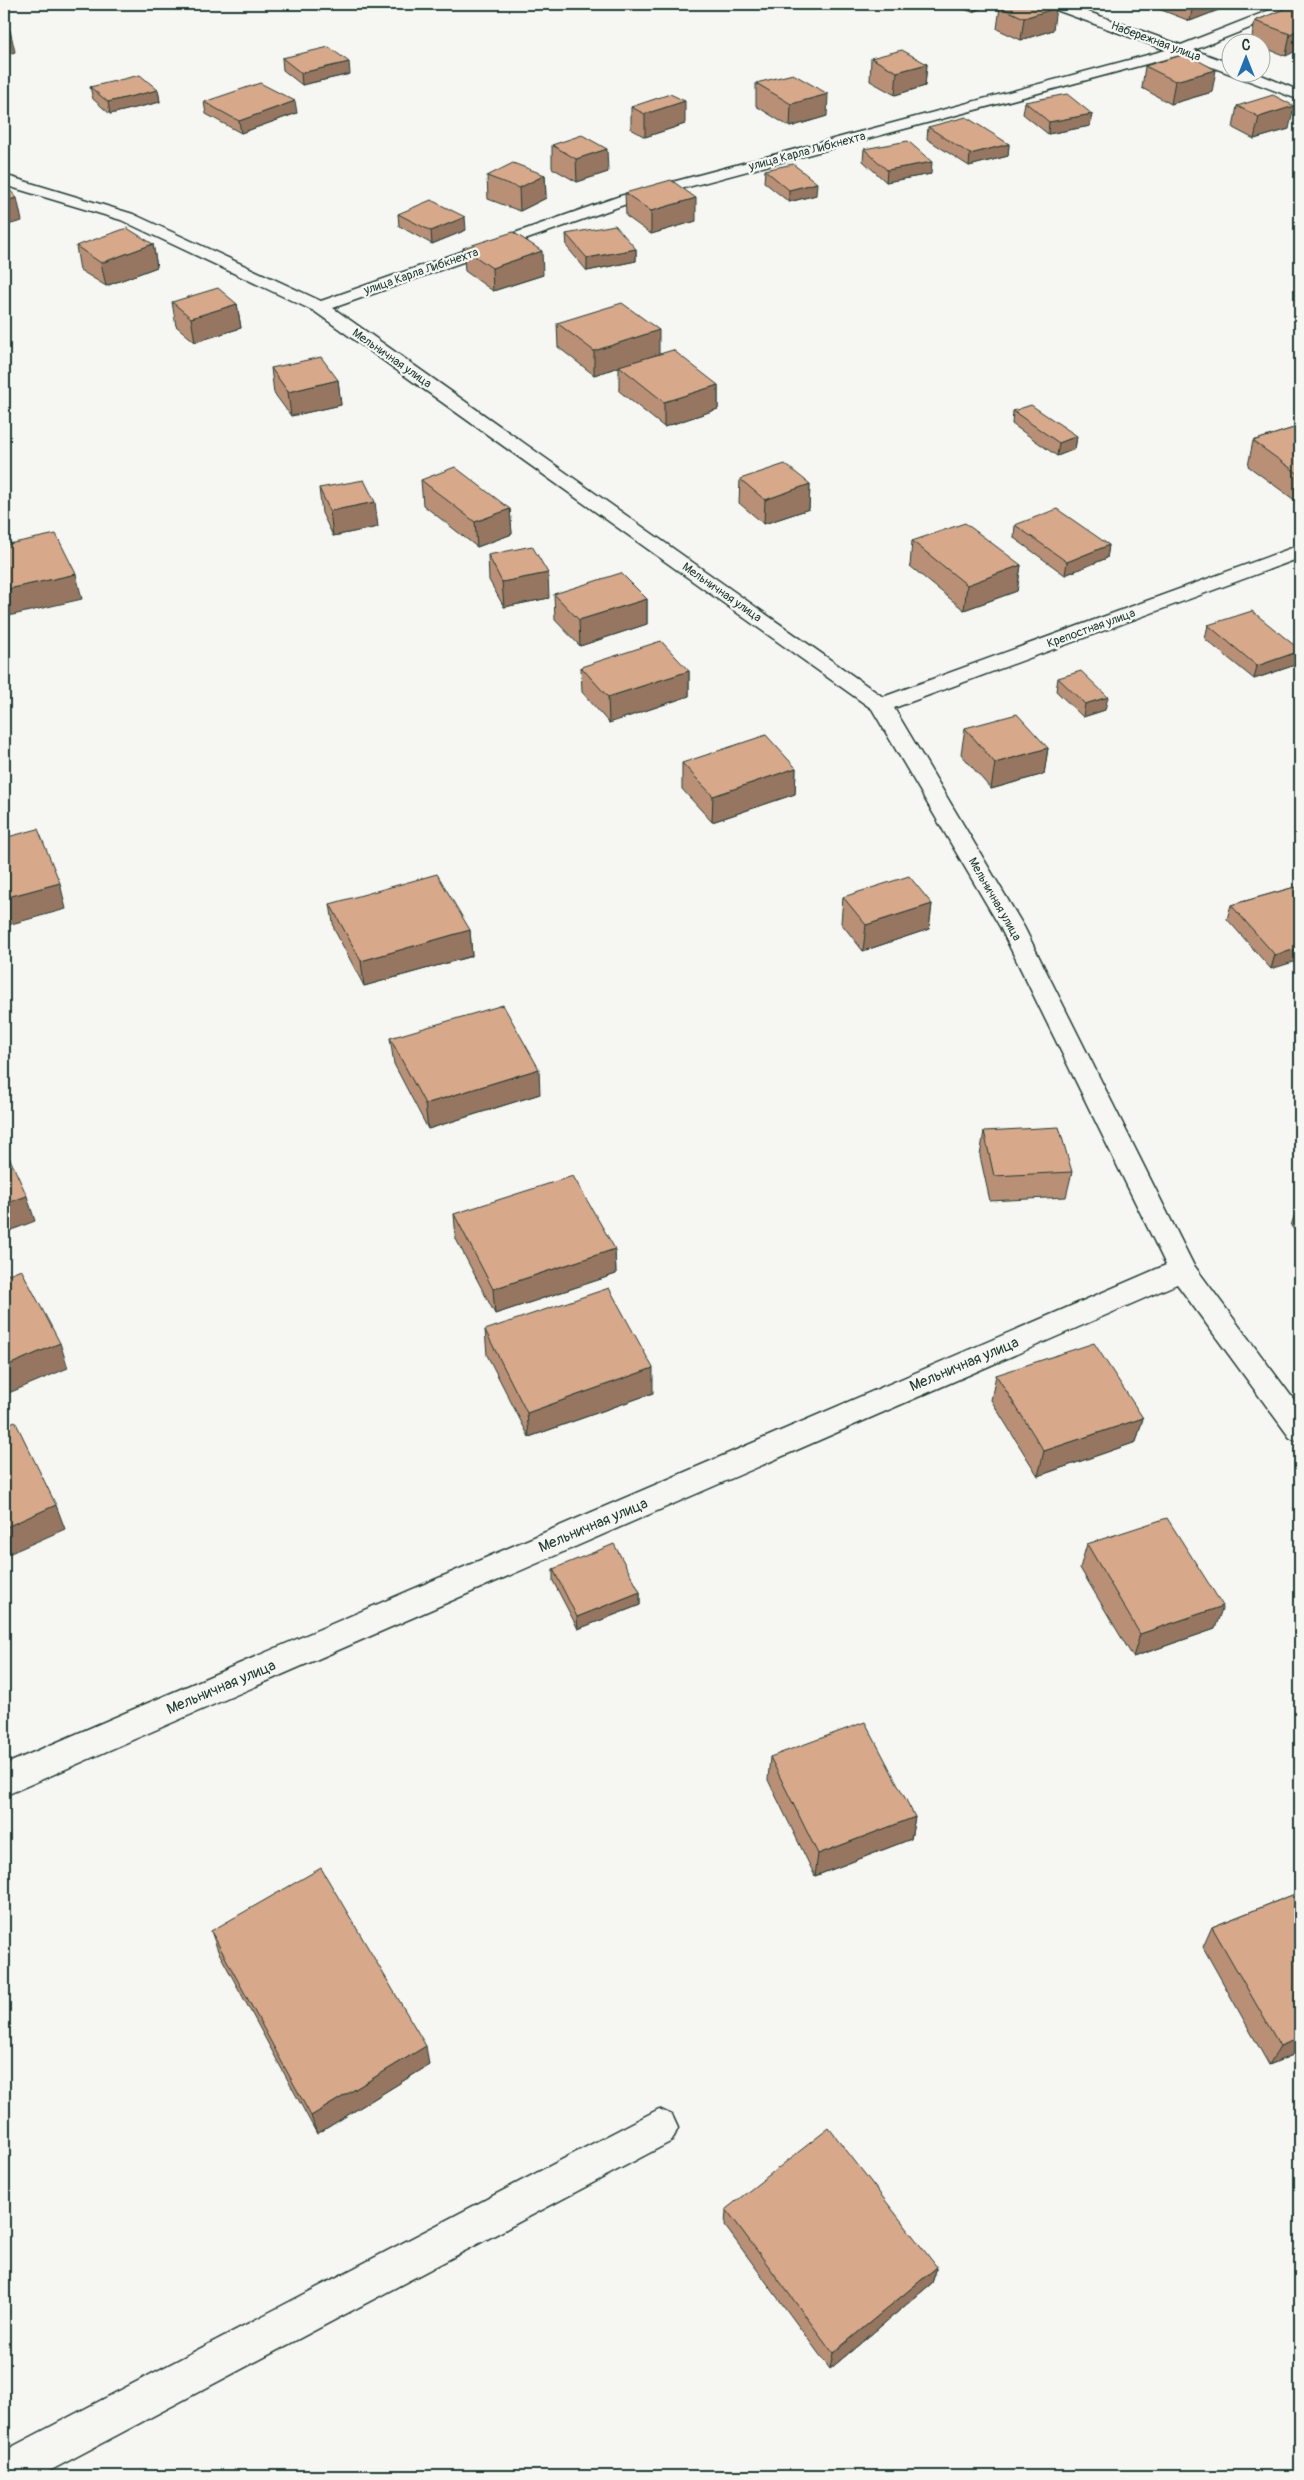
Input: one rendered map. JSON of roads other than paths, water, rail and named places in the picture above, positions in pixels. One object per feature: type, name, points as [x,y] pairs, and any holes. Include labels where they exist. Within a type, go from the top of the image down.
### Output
[{"type":"street","name":"Набережная улица","points":[[1053,4],[1222,66]]},
{"type":"street","name":"улица Карла Либкнехта","points":[[320,307],[626,199],[1182,50],[1297,4]]},
{"type":"street","points":[[1264,82],[1300,96]]},
{"type":"street","name":"Мельничная улица","points":[[4,180],[127,217],[320,307],[881,705],[1012,927],[1182,1270],[1300,1430]]},
{"type":"street","name":"Крепостная улица","points":[[881,705],[1300,550]]},
{"type":"street","name":"Мельничная улица","points":[[4,1781],[1182,1270]]},
{"type":"street","points":[[4,2473],[659,2128]]}]
